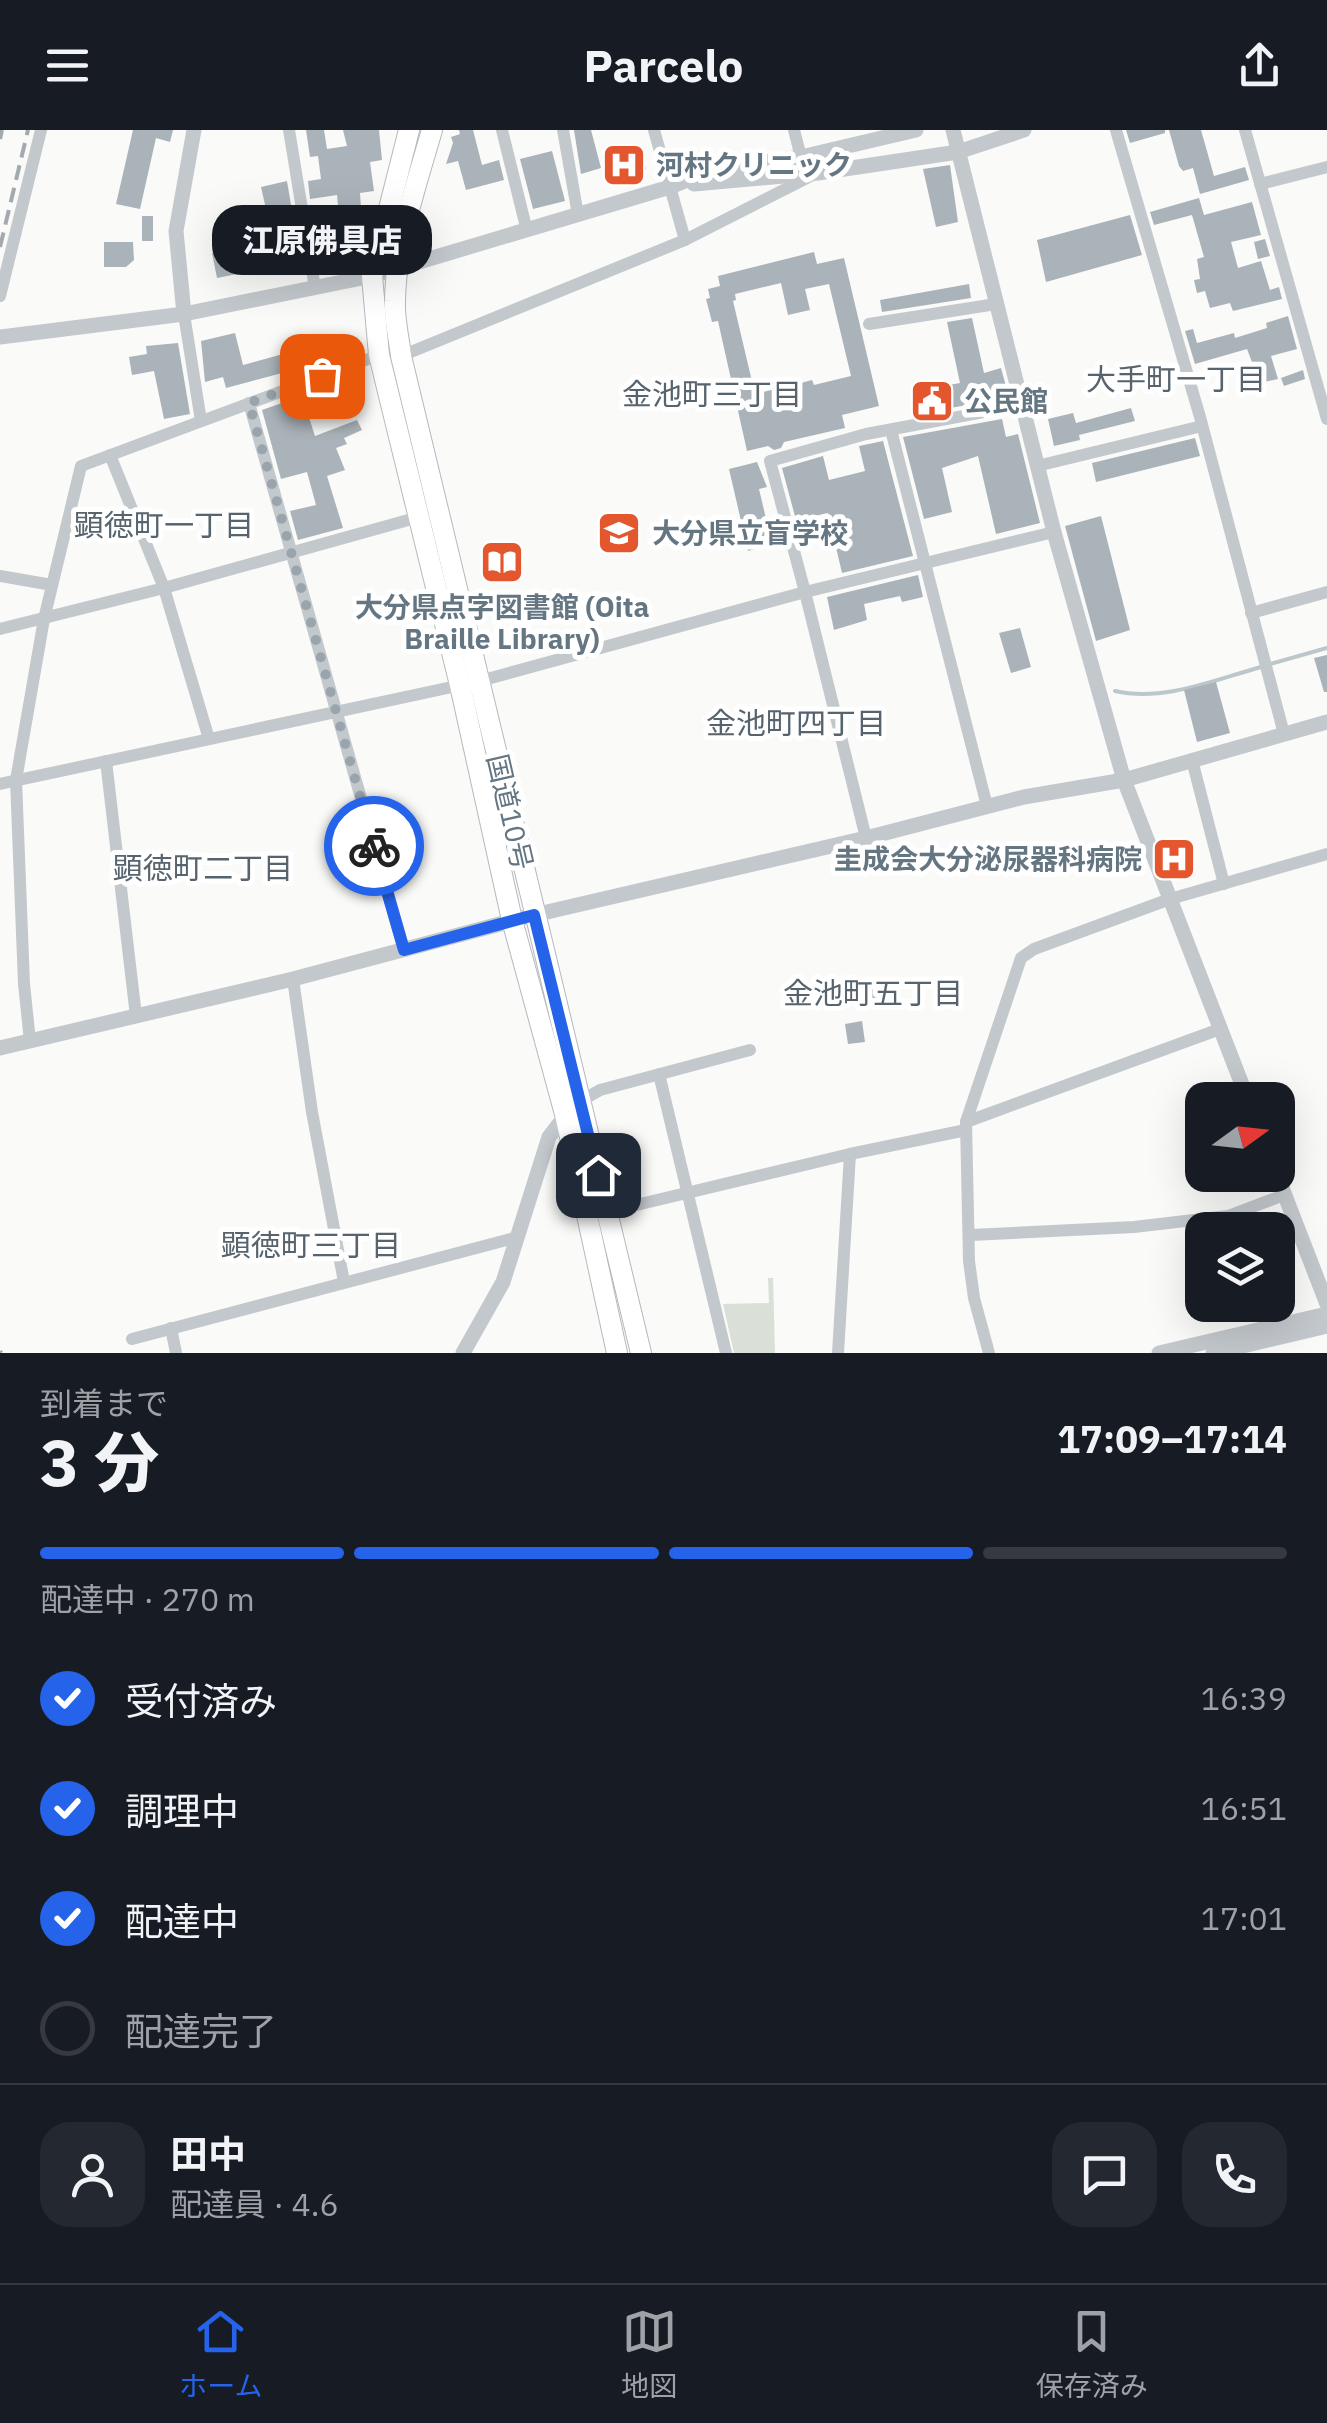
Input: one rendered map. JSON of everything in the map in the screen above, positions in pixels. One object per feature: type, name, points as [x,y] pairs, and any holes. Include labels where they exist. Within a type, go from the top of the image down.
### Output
[{"type":"highway","name":"国道10号","points":[[409,130],[372,276],[379,355],[420,517],[534,915],[617,1353]]},
{"type":"highway","name":"国道10号","points":[[432,130],[406,219],[397,269],[394,305],[402,356],[470,683],[512,920],[607,1212],[642,1353]]},
{"type":"street","points":[[0,296],[41,130]]},
{"type":"street","points":[[194,130],[176,231],[201,421]]},
{"type":"street","points":[[288,130],[316,288]]},
{"type":"street","points":[[502,130],[527,231]]},
{"type":"street","points":[[564,130],[578,216]]},
{"type":"street","points":[[654,130],[685,240]]},
{"type":"street","points":[[794,130],[801,156]]},
{"type":"street","points":[[0,337],[184,314],[372,276],[578,216],[714,169],[801,156],[916,130]]},
{"type":"street","points":[[953,130],[1054,532],[1124,780],[1241,1082]]},
{"type":"street","points":[[670,187],[818,173],[958,152],[1024,130]]},
{"type":"street","points":[[1116,130],[1202,426],[1284,734]]},
{"type":"street","points":[[1245,130],[1322,384],[1327,418]]},
{"type":"street","points":[[1260,184],[1327,166]]},
{"type":"street","points":[[402,356],[685,240],[818,173]]},
{"type":"street","points":[[869,324],[996,304]]},
{"type":"street","points":[[30,1041],[16,780],[44,618],[81,466],[379,355]]},
{"type":"street","points":[[249,403],[404,950]]},
{"type":"street","points":[[866,838],[770,460],[891,430],[1022,405]]},
{"type":"street","points":[[1037,466],[1202,426]]},
{"type":"street","points":[[891,430],[987,806]]},
{"type":"street","points":[[110,455],[164,588],[209,739]]},
{"type":"street","points":[[0,630],[420,517]]},
{"type":"street","points":[[0,784],[470,683],[805,592],[1054,532]]},
{"type":"street","points":[[0,576],[52,585]]},
{"type":"street","points":[[1251,613],[1327,592]]},
{"type":"street","points":[[0,1048],[987,806],[1124,780],[1327,722]]},
{"type":"street","points":[[1192,760],[1224,884]]},
{"type":"street","points":[[106,761],[136,1016]]},
{"type":"street","points":[[990,1353],[974,1298],[969,1260],[966,1126],[1021,958],[1034,949],[1170,899],[1327,854]]},
{"type":"street","points":[[294,979],[312,1112],[344,1282]]},
{"type":"street","points":[[607,1212],[966,1126],[1220,1029]]},
{"type":"street","points":[[464,1353],[503,1282],[549,1137],[572,1108],[600,1090],[750,1050]]},
{"type":"street","points":[[659,1074],[726,1353]]},
{"type":"street","points":[[838,1353],[850,1154]]},
{"type":"street","points":[[1282,1192],[1327,1304]]},
{"type":"street","points":[[971,1235],[1134,1227],[1228,1216],[1284,1196]]},
{"type":"street","points":[[132,1338],[518,1236]]},
{"type":"street","points":[[1159,1353],[1327,1314]]},
{"type":"street","points":[[1213,1353],[1327,1326]]},
{"type":"street","points":[[170,1328],[176,1353]]},
{"type":"shaded area","points":[[768,1278],[773,1278],[775,1353],[734,1353],[723,1304],[769,1303]]},
{"type":"building","points":[[133,130],[173,130],[170,142],[156,138],[140,209],[116,204]]},
{"type":"building","points":[[306,130],[324,130],[327,149],[347,146],[343,130],[379,130],[382,160],[370,162],[374,191],[360,193],[362,224],[342,247],[337,195],[310,199],[308,181],[321,179],[318,156],[310,157]]},
{"type":"building","points":[[459,130],[473,130],[482,165],[499,160],[504,180],[466,190],[458,161],[446,164],[453,143],[451,137],[460,134]]},
{"type":"building","points":[[574,130],[591,130],[601,168],[581,174]]},
{"type":"building","points":[[1126,130],[1165,130],[1165,133],[1130,143]]},
{"type":"building","points":[[1169,130],[1201,130],[1214,176],[1245,167],[1249,180],[1200,194],[1193,168],[1183,171],[1179,166]]},
{"type":"building","points":[[640,149],[646,169],[609,179],[604,159]]},
{"type":"building","points":[[552,151],[565,201],[533,209],[520,159]]},
{"type":"building","points":[[950,165],[958,222],[936,227],[923,169]]},
{"type":"building","points":[[287,181],[300,258],[270,265],[272,270],[259,273],[253,245],[273,240],[261,187]]},
{"type":"building","points":[[1199,198],[1204,215],[1252,202],[1261,235],[1231,242],[1238,268],[1261,261],[1270,290],[1279,287],[1282,299],[1233,311],[1230,303],[1210,308],[1205,291],[1197,293],[1197,259],[1204,257],[1192,215],[1154,225],[1150,212]]},
{"type":"building","points":[[1130,215],[1142,255],[1046,282],[1037,240]]},
{"type":"building","points":[[142,216],[153,216],[153,241],[142,241]]},
{"type":"building","points":[[1265,239],[1270,256],[1258,259],[1254,242]]},
{"type":"building","points":[[104,242],[133,242],[134,260],[126,267],[104,267]]},
{"type":"building","points":[[232,249],[237,274],[217,278],[212,253]]},
{"type":"building","points":[[814,252],[817,264],[844,258],[879,406],[842,415],[845,428],[784,442],[774,450],[768,446],[747,451],[718,321],[712,322],[706,299],[710,298],[708,289],[720,286],[718,276]],"holes":[[[781,283],[788,315],[810,310],[805,289],[829,284],[851,376],[814,385],[812,380],[801,383],[800,378],[787,382],[788,386],[755,394],[733,301],[735,294]]]},
{"type":"building","points":[[969,284],[971,298],[882,312],[880,300]]},
{"type":"building","points":[[1288,316],[1297,349],[1271,356],[1278,379],[1260,383],[1247,349],[1195,364],[1185,331],[1193,329],[1197,343],[1234,333],[1235,338],[1267,328],[1266,323]]},
{"type":"building","points":[[972,318],[984,373],[1001,368],[1009,397],[919,414],[916,391],[960,383],[947,322]]},
{"type":"building","points":[[235,333],[243,365],[305,348],[311,370],[283,377],[282,373],[226,388],[223,377],[205,382],[201,341]]},
{"type":"building","points":[[178,343],[190,414],[164,419],[154,371],[132,375],[129,357],[147,354],[146,346]]},
{"type":"building","points":[[1303,370],[1305,379],[1284,386],[1281,378]]},
{"type":"building","points":[[355,378],[359,392],[329,404],[324,388]]},
{"type":"building","points":[[302,396],[315,436],[357,420],[362,430],[344,438],[347,444],[336,448],[345,470],[327,476],[343,528],[298,540],[290,511],[316,505],[307,472],[281,479],[262,410]]},
{"type":"building","points":[[1131,408],[1135,421],[1079,435],[1080,440],[1054,446],[1048,419],[1073,413],[1076,423]]},
{"type":"building","points":[[1002,419],[1006,437],[1018,434],[1040,523],[996,534],[978,456],[942,468],[952,512],[924,519],[903,437]]},
{"type":"building","points":[[1195,438],[1200,456],[1096,482],[1092,463]]},
{"type":"building","points":[[883,441],[913,556],[842,573],[828,513],[796,520],[782,468],[823,456],[829,480],[865,471],[859,446]]},
{"type":"building","points":[[757,462],[767,487],[759,489],[772,544],[748,551],[729,469]]},
{"type":"building","points":[[1101,516],[1130,630],[1096,641],[1065,526]]},
{"type":"building","points":[[918,575],[923,597],[902,602],[900,596],[864,604],[867,620],[834,630],[827,597]]},
{"type":"building","points":[[1020,628],[1031,667],[1011,673],[999,633]]},
{"type":"building","points":[[1327,655],[1327,692],[1324,692],[1314,658]]},
{"type":"building","points":[[1216,682],[1230,733],[1197,742],[1184,690]]},
{"type":"building","points":[[879,988],[881,1004],[866,1005],[864,989]]},
{"type":"building","points":[[862,1021],[865,1042],[848,1044],[845,1024]]},
{"type":"waterway","points":[[1270,664],[1327,648]]},
{"type":"waterway","points":[[1115,691],[1170,692],[1261,667]]},
{"type":"railway","points":[[0,139],[2,130]]},
{"type":"railway","points":[[0,247],[28,130]]},
{"type":"way so far","points":[[322,376],[249,403],[374,846]]},
{"type":"place","name":"河村クリニック","points":[[624,165]]},
{"type":"place","name":"江原佛具店","points":[[322,376]]},
{"type":"place","name":"公民館","points":[[932,401]]},
{"type":"place","name":"大分県立盲学校","points":[[619,533]]},
{"type":"place","name":"大分県点字図書館 (Oita Braille Library)","points":[[502,562]]},
{"type":"place","name":"圭成会大分泌尿器科病院","points":[[1174,859]]},
{"type":"district","name":"大手町一丁目","points":[[1176,380]]},
{"type":"district","name":"金池町三丁目","points":[[712,395]]},
{"type":"district","name":"顕徳町一丁目","points":[[164,526]]},
{"type":"district","name":"金池町四丁目","points":[[796,724]]},
{"type":"district","name":"顕徳町二丁目","points":[[203,869]]},
{"type":"district","name":"金池町五丁目","points":[[873,994]]},
{"type":"district","name":"顕徳町三丁目","points":[[311,1246]]},
{"type":"route","points":[[374,846],[404,950],[534,915],[598,1175]]}]
